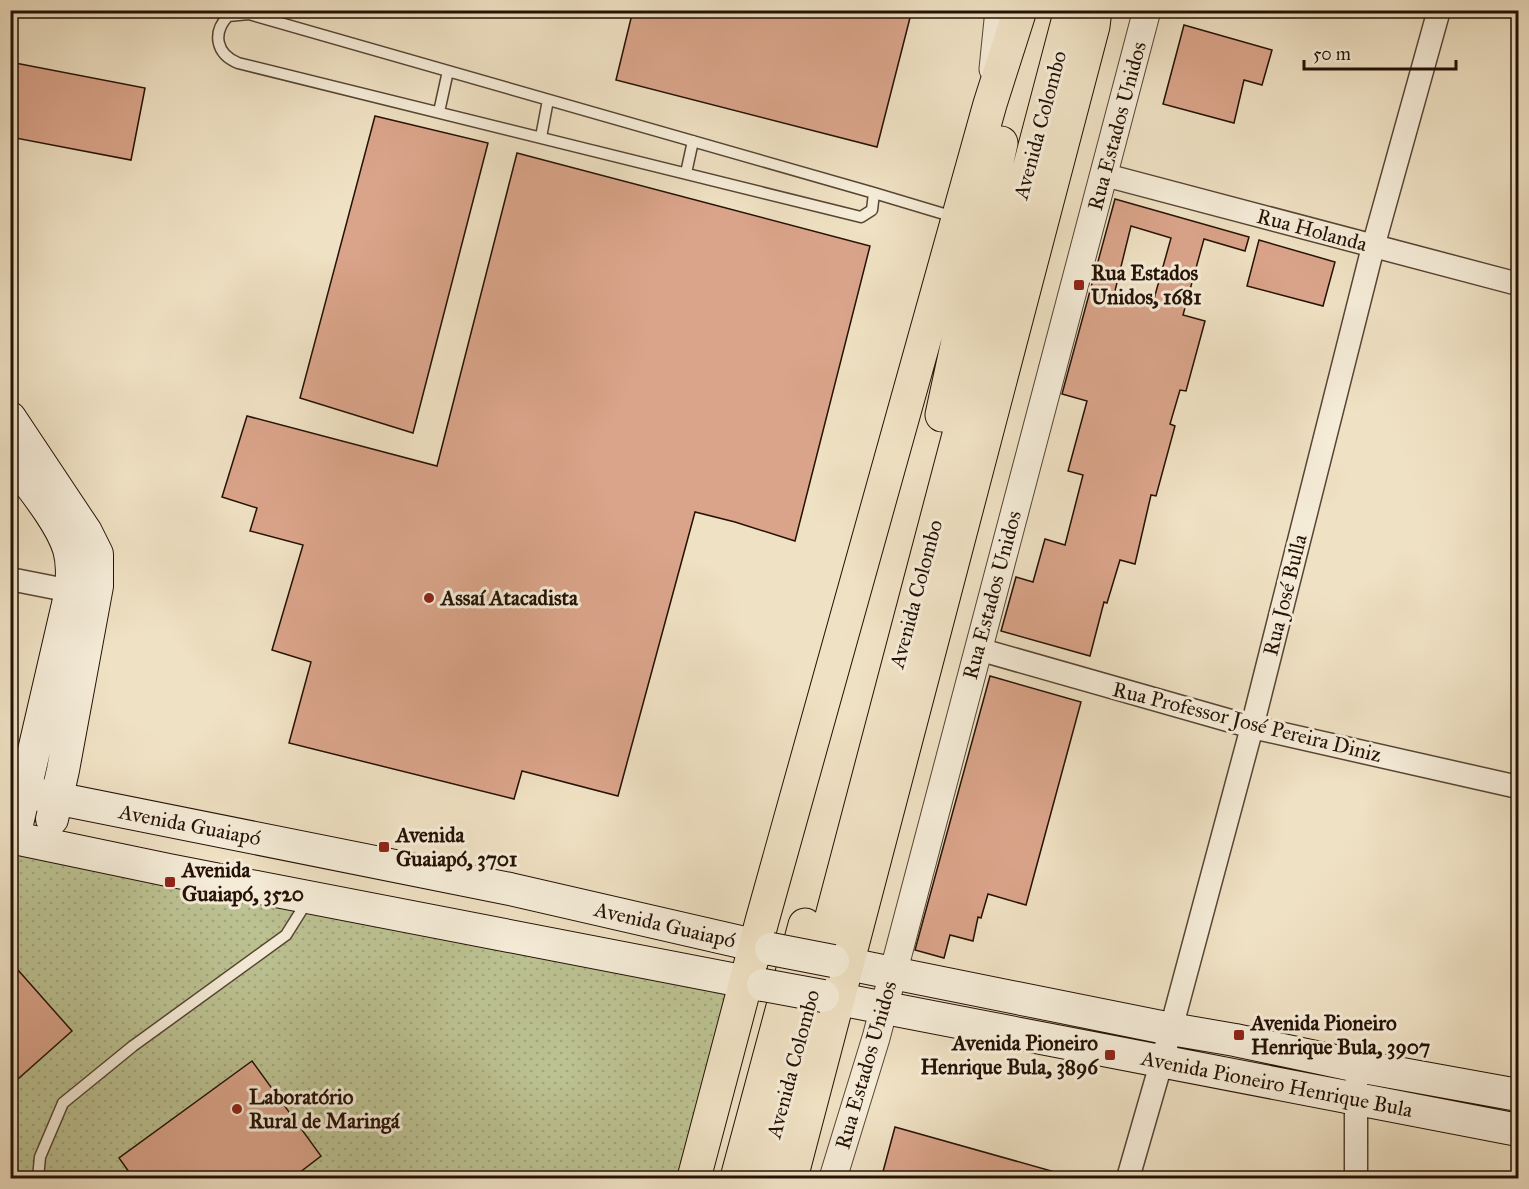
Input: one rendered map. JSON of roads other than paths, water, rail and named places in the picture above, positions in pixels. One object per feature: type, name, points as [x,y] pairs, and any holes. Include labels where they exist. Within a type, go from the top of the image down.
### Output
[{"type":"main road","points":[[694,1179],[754,984],[958,218],[990,104],[1020,10]]},
{"type":"main road","name":"Avenida Colombo","points":[[737,1179],[808,915],[912,554],[994,172],[1035,10]]},
{"type":"main road","name":"Avenida Colombo","points":[[763,1179],[1071,10]]},
{"type":"main road","points":[[791,1179],[831,997],[1093,26],[1095,10]]},
{"type":"main road","points":[[10,418],[86,532],[97,554],[96,586],[57,799],[45,844]]},
{"type":"main road","points":[[10,458],[58,526],[69,549],[72,568],[71,591],[17,791],[12,837]]},
{"type":"main road","name":"Avenida Guaiapó","points":[[17,791],[510,889],[840,963]]},
{"type":"main road","name":"Avenida Guaiapó","points":[[12,837],[754,984],[831,997]]},
{"type":"main road","points":[[310,897],[322,851]]},
{"type":"main road","name":"Avenida Pioneiro Henrique Bula","points":[[840,963],[1358,1066],[1518,1095]]},
{"type":"main road","name":"Avenida Pioneiro Henrique Bula","points":[[831,997],[1518,1130]]},
{"type":"street","points":[[990,104],[999,10]]},
{"type":"street","name":"Rua Estados Unidos","points":[[833,1179],[876,1038],[1147,10]]},
{"type":"street","name":"Rua José Bulla","points":[[1128,1179],[1171,1029],[1252,726],[1373,247],[1439,10]]},
{"type":"street","name":"Rua Holanda","points":[[1105,175],[1518,284]]},
{"type":"street","points":[[10,579],[71,591]]},
{"type":"street","name":"Rua Professor José Pereira Diniz","points":[[978,649],[1252,726],[1518,788]]},
{"type":"street","points":[[1356,1179],[1358,1066]]},
{"type":"lane","points":[[874,193],[872,210],[861,217],[238,63],[227,59],[217,40],[220,24],[228,16],[249,14],[874,193],[958,218]]},
{"type":"lane","points":[[439,112],[448,71]]},
{"type":"lane","points":[[541,137],[548,100]]},
{"type":"lane","points":[[686,173],[693,141]]},
{"type":"lane","points":[[38,1179],[40,1157],[63,1103],[133,1046],[286,935],[310,897]]},
{"type":"place","name":"Rua Estados Unidos, 1681","points":[[1079,285]]},
{"type":"place","name":"Assaí Atacadista","points":[[429,598]]},
{"type":"place","name":"Avenida Guaiapó, 3701","points":[[384,847]]},
{"type":"place","name":"Avenida Guaiapó, 3520","points":[[170,882]]},
{"type":"place","name":"Avenida Pioneiro Henrique Bula, 3907","points":[[1239,1035]]},
{"type":"place","name":"Avenida Pioneiro Henrique Bula, 3896","points":[[1110,1055]]},
{"type":"place","name":"Laboratório Rural de Maringá","points":[[237,1109]]}]
